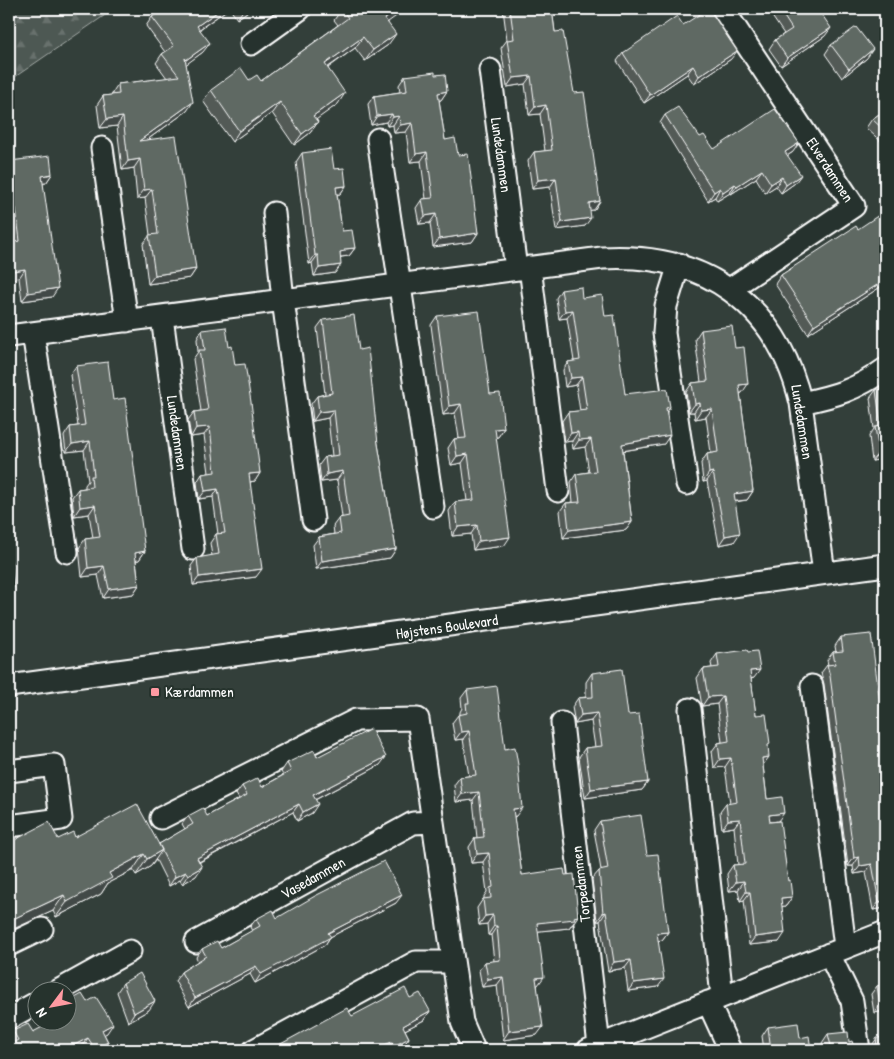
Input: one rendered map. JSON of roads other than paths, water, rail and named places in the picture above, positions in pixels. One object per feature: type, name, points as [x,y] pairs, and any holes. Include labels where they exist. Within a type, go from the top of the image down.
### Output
[{"type":"street","points":[[251,44],[300,9]]},
{"type":"street","name":"Elverdammen","points":[[723,9],[854,206],[730,289]]},
{"type":"street","name":"Lundedammen","points":[[490,70],[558,491]]},
{"type":"street","points":[[378,139],[433,507]]},
{"type":"street","points":[[102,148],[127,321]]},
{"type":"street","points":[[274,213],[283,300],[313,520]]},
{"type":"street","name":"Lundedammen","points":[[9,336],[611,258],[645,258],[679,264],[706,275],[730,289],[751,307],[769,328],[784,351],[794,376],[801,403],[824,573]]},
{"type":"street","points":[[679,264],[666,306],[664,333],[687,484]]},
{"type":"street","name":"Lundedammen","points":[[162,317],[192,548]]},
{"type":"street","points":[[33,333],[67,552]]},
{"type":"street","points":[[801,403],[842,394],[865,384],[885,369]]},
{"type":"street","name":"Højstens Boulevard","points":[[9,686],[885,565]]},
{"type":"street","points":[[812,686],[837,950],[852,1001],[859,1050]]},
{"type":"street","points":[[690,709],[715,999],[730,1050]]},
{"type":"street","points":[[161,818],[356,720],[418,719],[462,1022],[474,1050]]},
{"type":"street","name":"Torpedammen","points":[[562,723],[594,1048],[885,932]]},
{"type":"street","points":[[9,771],[54,765],[61,819],[9,826]]},
{"type":"street","name":"Vasedammen","points":[[196,942],[413,824],[433,822]]},
{"type":"street","points":[[9,945],[42,929]]},
{"type":"street","points":[[74,982],[130,951]]},
{"type":"street","points":[[254,1050],[416,962],[453,962]]},
{"type":"street","points":[[9,1018],[28,1008]]},
{"type":"place","name":"Kærdammen","points":[[155,692]]}]
